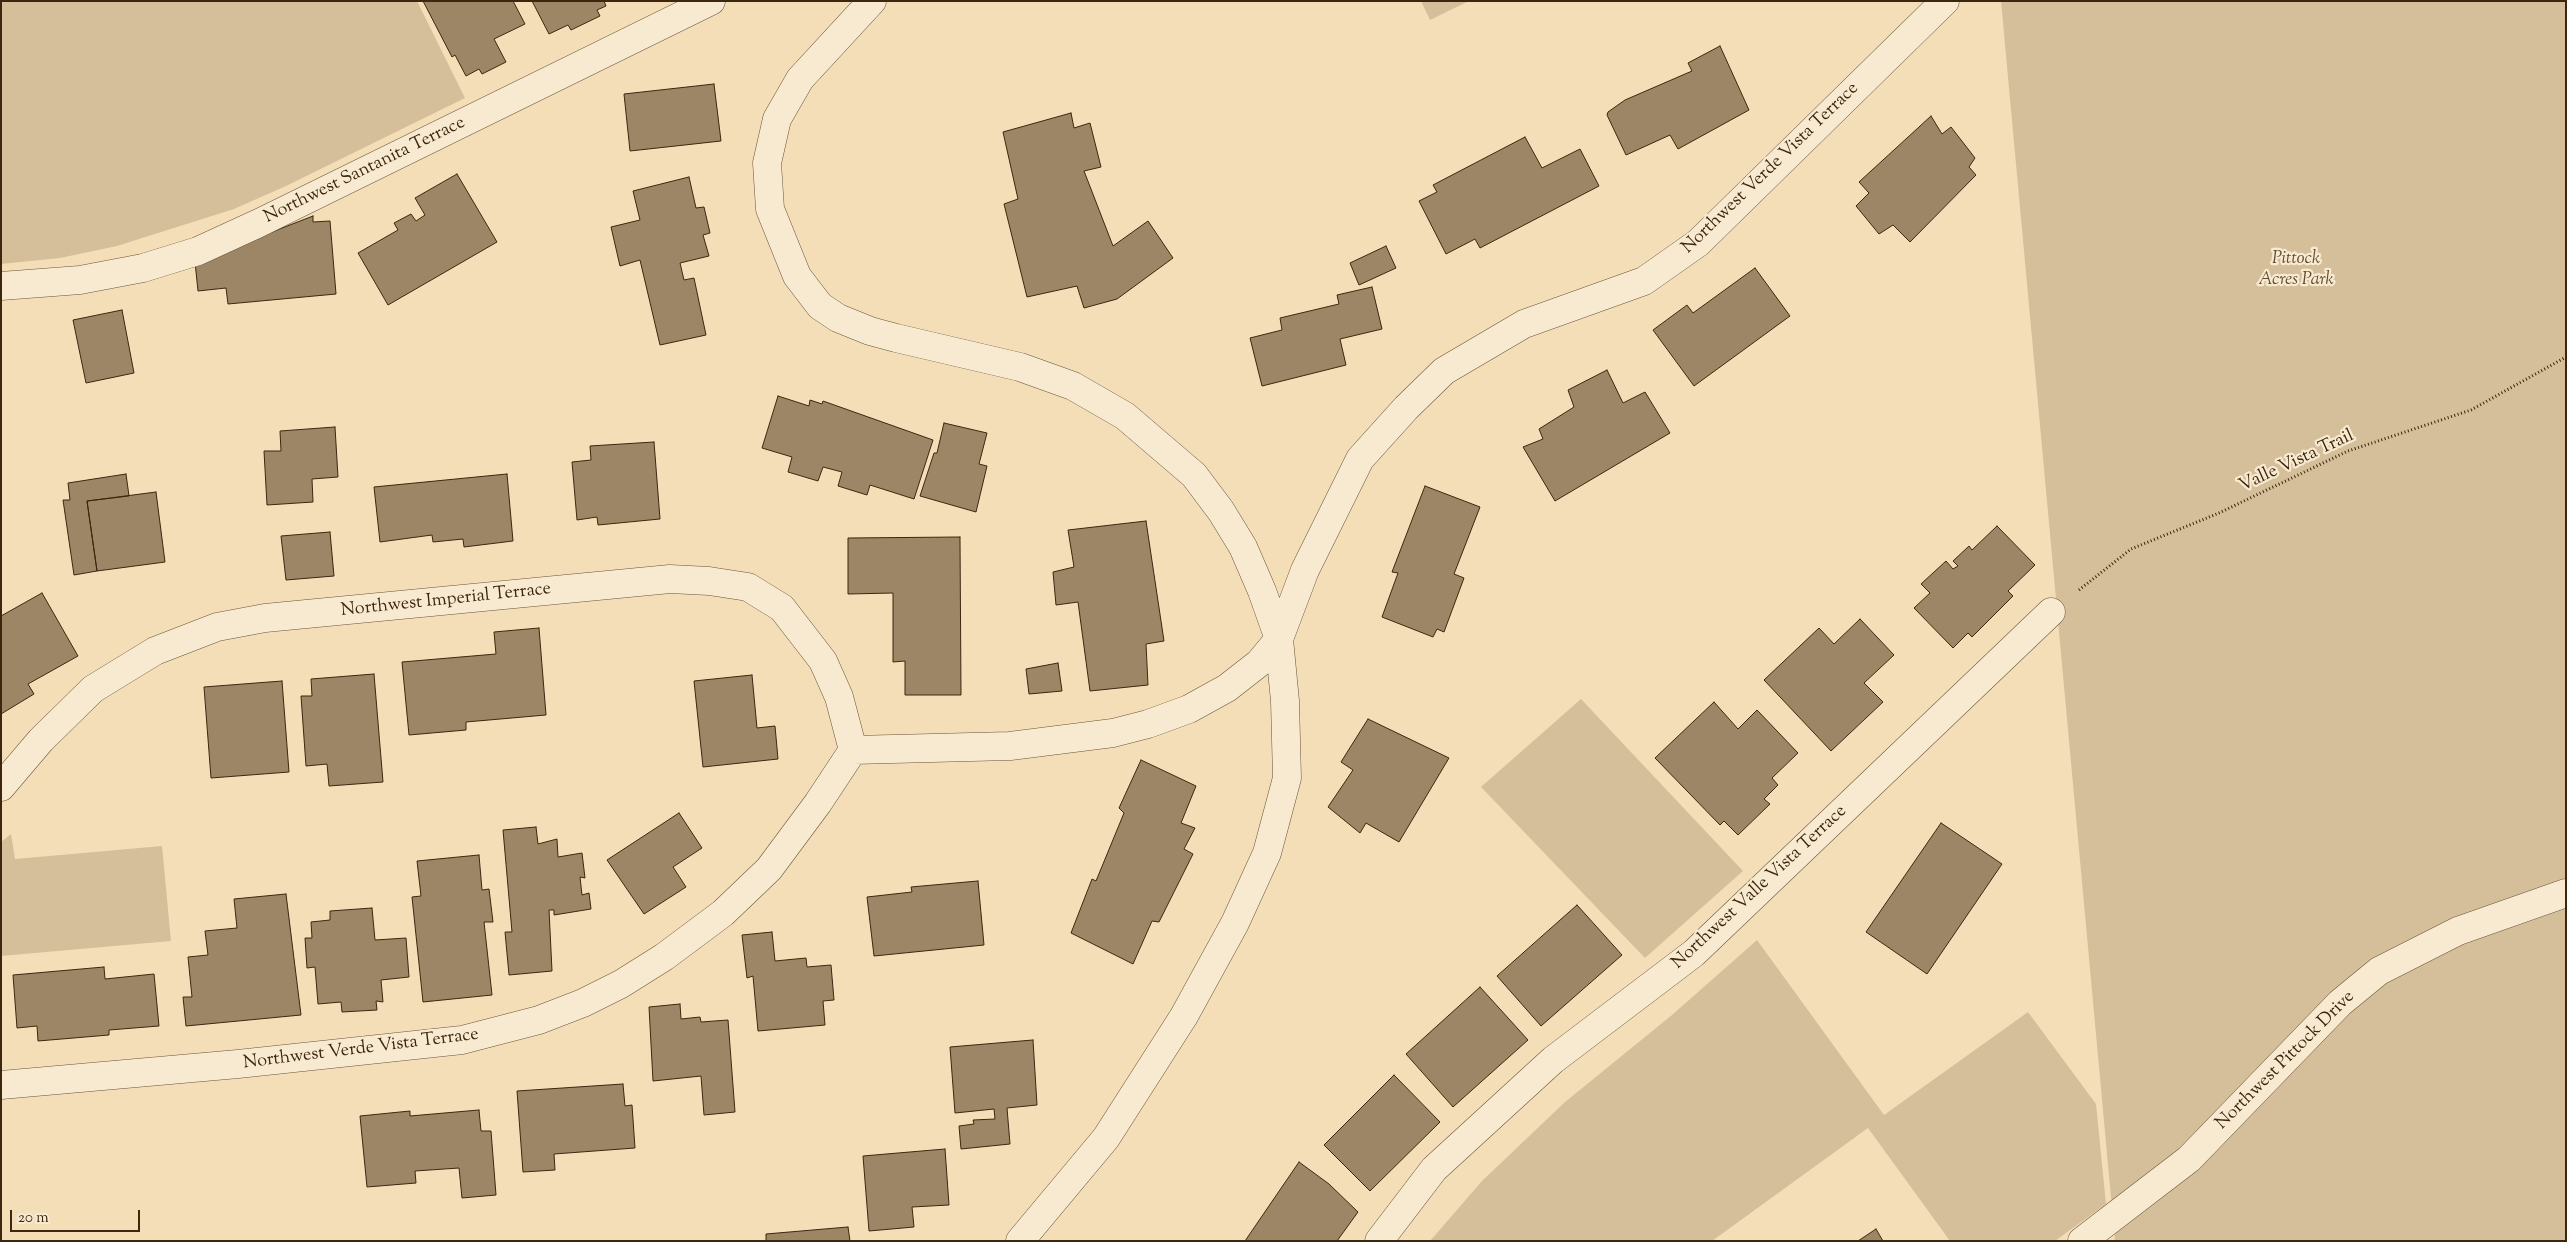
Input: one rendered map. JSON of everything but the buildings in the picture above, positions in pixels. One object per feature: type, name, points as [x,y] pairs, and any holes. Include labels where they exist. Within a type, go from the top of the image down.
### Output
[{"type":"street","name":"Northwest Santanita Terrace","points":[[1,286],[80,280],[143,268],[198,250],[260,224],[711,1]]},
{"type":"street","points":[[872,1],[800,79],[777,119],[767,163],[770,209],[797,276],[820,306],[838,318],[870,331],[1020,367],[1074,386],[1126,416],[1194,475],[1221,511],[1243,547],[1262,591],[1279,639],[1285,701],[1287,778],[1267,853],[1236,923],[1184,1016],[1106,1138],[1020,1241]]},
{"type":"street","name":"Northwest Verde Vista Terrace","points":[[1,1085],[238,1064],[462,1040],[504,1030],[583,1003],[621,984],[656,962],[723,913],[769,869],[818,803],[853,750],[1010,746],[1114,733],[1148,724],[1189,709],[1227,688],[1260,663],[1279,639],[1305,570],[1360,459],[1418,395],[1444,371],[1524,324],[1644,281],[1698,243],[1945,1]]},
{"type":"street","name":"Northwest Imperial Terrace","points":[[1,787],[41,740],[93,689],[155,651],[217,627],[264,618],[670,579],[710,581],[748,588],[782,608],[823,660],[839,697],[853,750]]},
{"type":"street","name":"Northwest Valle Vista Terrace","points":[[1378,1241],[1434,1170],[1553,1060],[1694,953],[2051,612]]},
{"type":"street","name":"Northwest Pittock Drive","points":[[2082,1241],[2189,1159],[2340,1003],[2379,971],[2458,932],[2566,893]]},
{"type":"path","name":"Valle Vista Trail","points":[[2051,612],[2131,549],[2219,513],[2348,451],[2471,410],[2566,357]]},
{"type":"green space","points":[[1,1],[417,1],[465,98],[286,186],[234,209],[117,246],[60,258],[1,264]]},
{"type":"green space","points":[[1421,1],[1469,1],[1430,20]]},
{"type":"green space","name":"Pittock Acres Park","points":[[2001,1],[2566,1],[2566,1241],[2115,1241]]},
{"type":"green space","points":[[1581,699],[1743,871],[1645,958],[1481,787]]},
{"type":"green space","points":[[11,834],[15,859],[162,846],[171,941],[1,956],[1,842]]},
{"type":"green space","points":[[1757,940],[1884,1115],[2028,1012],[2096,1104],[2106,1204],[2055,1241],[1950,1241],[1868,1128],[1712,1241],[1430,1241],[1482,1181],[1565,1102],[1672,1015]]}]
